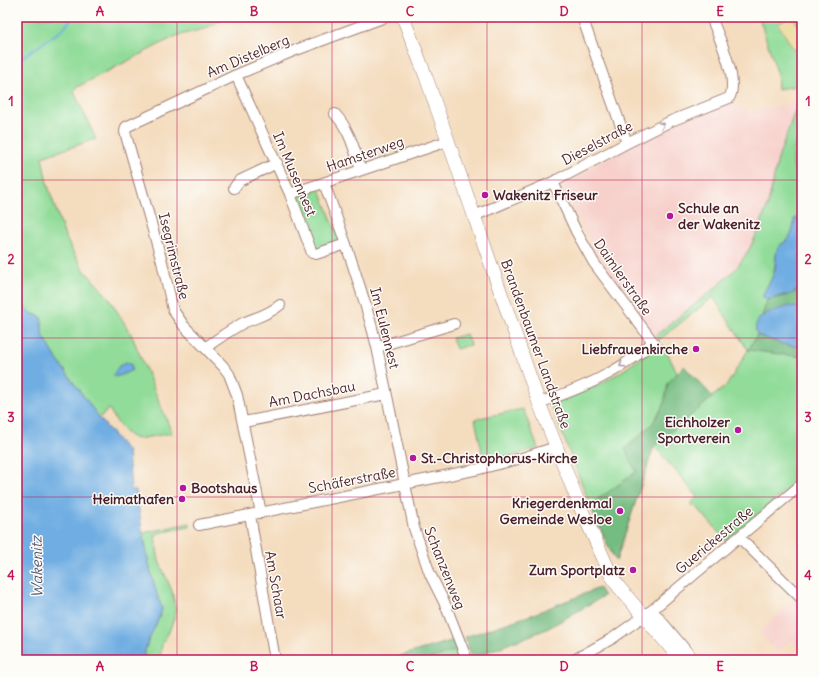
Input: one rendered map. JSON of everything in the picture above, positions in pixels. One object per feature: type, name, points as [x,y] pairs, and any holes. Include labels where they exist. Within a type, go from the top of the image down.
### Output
[{"type":"main road","name":"Brandenbaumer Landstraße","points":[[403,17],[448,141],[539,403],[607,568],[618,586],[648,613],[681,660]]},
{"type":"street","name":"Am Distelberg","points":[[126,127],[236,75],[296,50],[385,17]]},
{"type":"street","points":[[582,17],[627,143]]},
{"type":"street","name":"Dieselstraße","points":[[474,216],[553,182],[671,121],[726,100],[731,94],[732,85],[727,61],[711,17]]},
{"type":"street","name":"Im Musennest","points":[[236,75],[277,163],[314,254],[346,244]]},
{"type":"street","points":[[335,114],[343,123],[351,137],[361,170]]},
{"type":"street","name":"Isegrimstraße","points":[[126,127],[125,132],[162,262],[173,310],[184,326],[223,366],[238,395],[261,513]]},
{"type":"street","name":"Hamsterweg","points":[[290,194],[448,141]]},
{"type":"street","points":[[234,188],[239,181],[277,163]]},
{"type":"street","name":"Daimlerstraße","points":[[539,403],[598,380],[625,363],[653,342],[594,263],[576,231],[553,182]]},
{"type":"street","name":"Im Eulennest","points":[[324,183],[361,289],[377,347],[404,484]]},
{"type":"street","points":[[206,347],[234,328],[264,316],[280,305]]},
{"type":"street","points":[[377,347],[454,324]]},
{"type":"street","name":"Am Dachsbau","points":[[244,422],[386,394]]},
{"type":"street","name":"Schäferstraße","points":[[199,525],[500,464],[556,447]]},
{"type":"street","name":"Schanzenweg","points":[[404,484],[414,528],[422,554],[456,629],[467,660]]},
{"type":"street","name":"Guerickestraße","points":[[574,660],[613,638],[648,613],[802,484]]},
{"type":"street","name":"Am Schaar","points":[[250,515],[275,660]]},
{"type":"street","points":[[739,537],[802,599]]},
{"type":"street","name":"Brandenbaumer Landstraße","points":[[648,613],[694,660]]},
{"type":"shaded area","name":"Schule an der Wakenitz","points":[[730,102],[749,112],[798,102],[778,159],[768,204],[750,248],[738,266],[719,285],[655,336],[618,288],[600,261],[562,186],[629,145],[671,124]]},
{"type":"shaded area","points":[[802,131],[802,182],[798,179],[793,163],[795,149]]},
{"type":"shaded area","points":[[798,595],[802,599],[802,649],[791,640],[777,653],[760,632]]},
{"type":"green space","points":[[17,17],[224,17],[204,29],[176,36],[75,88],[74,92],[96,139],[42,157],[47,183],[64,234],[85,271],[109,298],[132,336],[172,433],[138,439],[133,438],[125,432],[109,409],[99,418],[58,361],[43,336],[41,317],[26,309],[17,295]]},
{"type":"green space","points":[[759,17],[802,17],[802,85],[778,89],[777,72]]},
{"type":"green space","points":[[802,101],[802,130],[794,149],[793,163],[797,179],[802,183],[802,217],[796,219],[793,230],[788,239],[778,249],[775,268],[763,297],[767,300],[795,293],[799,289],[802,290],[802,309],[800,309],[782,344],[802,347],[802,483],[799,480],[726,541],[696,506],[694,507],[691,503],[698,497],[654,446],[616,561],[590,505],[551,405],[597,386],[625,369],[659,344],[664,346],[677,373],[684,366],[712,397],[727,385],[748,350],[713,297],[659,340],[655,336],[719,285],[738,266],[750,248],[768,204],[778,159],[798,102]]},
{"type":"green space","points":[[318,188],[339,239],[316,249],[313,247],[296,196]]},
{"type":"green space","points":[[799,289],[802,290],[802,309],[762,316],[767,300],[788,295]]},
{"type":"green space","points":[[466,334],[470,345],[456,349],[452,338]]},
{"type":"green space","points":[[757,335],[782,344],[802,347],[802,357],[748,350]]},
{"type":"green space","points":[[684,366],[713,397],[654,446],[616,561],[590,505],[636,472],[625,449],[653,423],[664,404],[668,383]]},
{"type":"green space","points":[[523,409],[538,448],[512,456],[484,462],[475,419]]},
{"type":"green space","points":[[190,523],[190,527],[158,533],[155,537],[159,561],[172,591],[176,612],[169,632],[162,644],[160,660],[144,660],[144,654],[148,641],[162,609],[153,583],[143,533]]},
{"type":"green space","points":[[599,588],[604,596],[547,629],[472,658],[465,637],[531,615]]},
{"type":"green space","points":[[454,640],[461,660],[387,660]]},
{"type":"green space","points":[[454,640],[458,650],[427,660],[387,660]]},
{"type":"sand","points":[[790,17],[793,17],[802,31],[802,45],[794,50],[778,24]]},
{"type":"water","points":[[802,217],[802,290],[799,289],[789,295],[767,300],[763,297],[763,295],[774,273],[777,250],[780,245],[791,235],[794,219]]},
{"type":"water","name":"Wakenitz","points":[[17,295],[26,309],[41,317],[43,335],[58,361],[101,420],[128,452],[131,490],[136,490],[149,565],[162,609],[148,641],[144,654],[144,660],[17,660]]},
{"type":"water","points":[[789,306],[802,309],[802,347],[782,344],[757,335],[757,322],[760,318],[765,314]]},
{"type":"water","points":[[126,362],[131,364],[132,370],[115,377],[113,375],[119,366]]},
{"type":"waterway","points":[[17,61],[63,29],[73,17]]},
{"type":"place","name":"Wakenitz Friseur","points":[[485,195]]},
{"type":"place","name":"Schule an der Wakenitz","points":[[670,216]]},
{"type":"place","name":"Liebfrauenkirche","points":[[696,349]]},
{"type":"place","name":"Eichholzer Sportverein","points":[[738,430]]},
{"type":"place","name":"St.-Christophorus-Kirche","points":[[413,458]]},
{"type":"place","name":"Bootshaus","points":[[183,488]]},
{"type":"place","name":"Heimathafen","points":[[182,499]]},
{"type":"place","name":"Kriegerdenkmal Gemeinde Wesloe","points":[[620,511]]},
{"type":"place","name":"Zum Sportplatz","points":[[633,570]]}]
